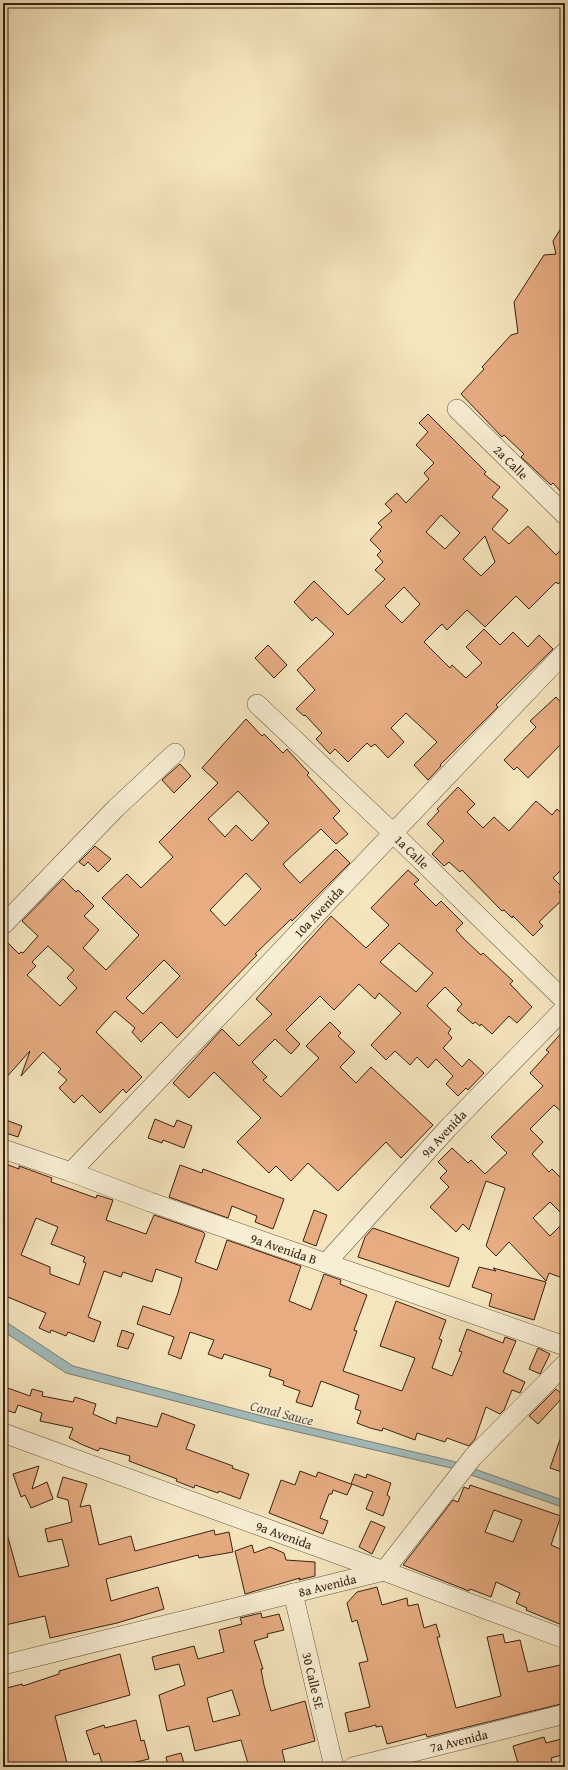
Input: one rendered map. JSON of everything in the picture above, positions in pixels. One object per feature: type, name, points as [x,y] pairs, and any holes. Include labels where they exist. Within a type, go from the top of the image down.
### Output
[{"type":"street","name":"2a Calle","points":[[457,409],[565,514]]},
{"type":"street","name":"10a Avenida","points":[[71,1172],[565,652]]},
{"type":"street","name":"1a Calle","points":[[257,704],[393,832],[565,1001]]},
{"type":"street","points":[[3,925],[111,813],[174,753]]},
{"type":"street","name":"9a Avenida","points":[[326,1263],[448,1128],[565,1008]]},
{"type":"street","name":"9a Avenida B","points":[[3,1149],[71,1172],[150,1202],[565,1346]]},
{"type":"street","points":[[384,1571],[473,1457],[565,1364]]},
{"type":"street","name":"9a Avenida","points":[[3,1433],[384,1571],[565,1639]]},
{"type":"street","name":"8a Avenida","points":[[3,1665],[384,1571]]},
{"type":"street","name":"30 Calle SE","points":[[293,1593],[334,1767]]},
{"type":"street","name":"7a Avenida","points":[[353,1767],[565,1714]]},
{"type":"water","points":[[3,1320],[73,1366],[266,1417],[452,1461],[565,1501],[565,1508],[451,1468],[264,1424],[66,1373],[3,1331]]},
{"type":"building","points":[[565,222],[565,496],[553,483],[551,485],[521,457],[524,454],[504,435],[502,437],[461,394],[484,369],[482,367],[511,335],[518,333],[514,302],[544,255],[556,254],[553,241]]},
{"type":"building","points":[[428,414],[486,472],[484,474],[500,487],[492,497],[508,510],[492,529],[509,544],[528,526],[556,555],[565,545],[565,577],[558,584],[556,582],[529,609],[516,596],[485,627],[467,610],[447,630],[442,624],[424,642],[450,668],[452,665],[466,678],[482,663],[466,647],[484,629],[500,645],[513,632],[528,647],[539,635],[553,649],[496,705],[498,707],[440,765],[441,766],[428,780],[414,765],[437,742],[406,713],[391,728],[404,742],[388,758],[375,744],[371,747],[367,743],[348,762],[335,749],[330,754],[316,739],[322,733],[305,715],[304,716],[296,709],[315,690],[297,670],[334,634],[316,617],[312,621],[294,602],[314,581],[348,615],[385,579],[375,570],[383,562],[377,555],[381,551],[370,540],[382,527],[378,523],[392,511],[385,504],[397,493],[406,503],[429,479],[424,473],[434,463],[416,445],[428,432],[419,423]],"holes":[[[441,515],[460,533],[445,549],[426,532]],[[485,536],[495,562],[481,576],[463,559]],[[404,587],[420,604],[402,623],[385,606]]]},
{"type":"building","points":[[268,645],[287,665],[274,678],[255,658]]},
{"type":"building","points":[[556,697],[565,707],[565,740],[528,778],[517,767],[514,770],[504,760],[536,727],[530,721]]},
{"type":"building","points":[[246,719],[262,736],[264,734],[283,753],[287,749],[309,773],[307,775],[340,811],[333,818],[348,834],[336,844],[321,829],[283,864],[285,867],[300,883],[336,849],[350,863],[292,921],[291,919],[255,954],[257,955],[177,1038],[161,1022],[141,1042],[132,1032],[135,1028],[115,1011],[96,1032],[142,1077],[126,1093],[123,1089],[100,1113],[82,1095],[74,1103],[59,1088],[67,1080],[58,1072],[61,1069],[43,1052],[21,1076],[30,1051],[3,1081],[3,938],[19,954],[21,952],[23,953],[38,936],[22,921],[63,879],[76,892],[78,890],[94,906],[84,916],[99,930],[83,948],[106,970],[139,935],[102,898],[127,874],[141,888],[173,857],[159,842],[218,783],[202,768]],"holes":[[[238,791],[269,823],[252,841],[236,825],[225,837],[208,819]],[[246,873],[261,889],[225,926],[210,910]],[[48,946],[74,970],[67,978],[77,988],[60,1006],[27,975],[36,966],[32,962]],[[164,960],[180,976],[143,1014],[126,998]]]},
{"type":"building","points":[[180,764],[191,776],[174,793],[162,780]]},
{"type":"building","points":[[458,787],[475,804],[467,812],[483,828],[494,817],[509,831],[536,801],[552,815],[557,809],[565,817],[565,866],[553,878],[563,888],[559,892],[564,898],[539,922],[543,926],[533,936],[513,916],[512,918],[504,910],[502,911],[462,870],[460,872],[449,862],[444,866],[432,854],[444,841],[427,824],[439,811],[437,809]]},
{"type":"building","points":[[95,846],[111,859],[98,872],[88,862],[84,866],[79,862]]},
{"type":"building","points":[[408,870],[419,880],[414,884],[436,906],[441,901],[463,923],[456,930],[481,955],[483,953],[513,981],[510,984],[532,1007],[517,1023],[509,1016],[492,1034],[481,1024],[480,1026],[475,1022],[473,1024],[457,1010],[462,1004],[445,987],[428,1004],[427,1006],[451,1029],[448,1033],[452,1038],[443,1048],[462,1067],[469,1059],[484,1073],[468,1090],[466,1088],[458,1096],[446,1084],[453,1076],[436,1059],[428,1068],[417,1057],[410,1065],[395,1051],[386,1060],[371,1045],[401,1013],[379,993],[375,999],[359,984],[334,1010],[320,996],[286,1030],[300,1044],[291,1054],[275,1039],[252,1062],[267,1077],[263,1080],[281,1097],[319,1058],[306,1046],[330,1022],[341,1033],[338,1036],[355,1052],[340,1067],[356,1083],[371,1067],[433,1125],[401,1158],[386,1142],[338,1191],[308,1163],[291,1181],[276,1166],[269,1173],[237,1142],[261,1118],[214,1072],[189,1098],[173,1083],[222,1029],[239,1046],[272,1014],[256,999],[331,916],[366,948],[389,925],[371,908]],"holes":[[[399,943],[433,973],[416,992],[380,962]]]},
{"type":"building","points":[[565,1029],[565,1115],[554,1105],[530,1129],[543,1142],[532,1154],[549,1172],[552,1169],[565,1182],[565,1217],[550,1202],[533,1218],[550,1236],[565,1221],[565,1279],[549,1273],[546,1281],[509,1242],[496,1256],[486,1246],[505,1188],[486,1181],[469,1230],[463,1224],[456,1232],[430,1207],[449,1187],[440,1178],[447,1171],[438,1162],[452,1148],[468,1163],[471,1160],[485,1174],[507,1153],[491,1137],[543,1086],[530,1073],[549,1052],[546,1050]]},
{"type":"building","points":[[155,1119],[174,1127],[177,1120],[192,1126],[184,1148],[163,1140],[162,1143],[148,1138]]},
{"type":"building","points":[[6,1120],[22,1126],[18,1137],[3,1132]]},
{"type":"building","points":[[3,1163],[19,1169],[19,1166],[52,1178],[51,1182],[96,1198],[97,1195],[113,1200],[106,1220],[146,1234],[154,1215],[203,1232],[205,1234],[195,1262],[217,1270],[227,1240],[301,1266],[289,1301],[311,1310],[324,1274],[341,1280],[340,1284],[367,1295],[354,1330],[357,1331],[343,1371],[402,1391],[415,1358],[380,1346],[396,1301],[446,1320],[439,1339],[442,1340],[432,1368],[452,1376],[462,1352],[459,1351],[467,1329],[503,1343],[505,1337],[516,1341],[503,1372],[525,1382],[520,1393],[512,1390],[504,1410],[500,1414],[486,1407],[475,1439],[469,1446],[447,1438],[445,1442],[417,1433],[415,1440],[383,1428],[382,1431],[357,1423],[361,1411],[355,1409],[359,1395],[321,1381],[312,1407],[296,1402],[300,1391],[283,1385],[284,1381],[269,1376],[271,1369],[224,1354],[222,1359],[208,1354],[214,1340],[190,1332],[181,1359],[168,1354],[174,1337],[137,1324],[143,1306],[170,1315],[182,1278],[156,1269],[152,1282],[123,1272],[121,1277],[104,1271],[88,1317],[101,1322],[94,1342],[68,1332],[66,1336],[51,1330],[50,1333],[39,1328],[46,1313],[3,1295]],"holes":[[[36,1218],[58,1227],[51,1244],[85,1257],[83,1262],[86,1263],[79,1285],[50,1274],[50,1267],[21,1255]]]},
{"type":"building","points":[[180,1165],[202,1173],[203,1169],[284,1199],[273,1229],[255,1222],[257,1216],[232,1206],[228,1218],[169,1197]]},
{"type":"building","points":[[314,1210],[327,1215],[316,1246],[303,1241]]},
{"type":"building","points":[[373,1228],[459,1258],[449,1287],[358,1257],[365,1237]]},
{"type":"building","points":[[479,1267],[496,1271],[493,1268],[546,1282],[534,1320],[489,1306],[492,1294],[472,1287]]},
{"type":"building","points":[[122,1330],[134,1334],[128,1349],[117,1346]]},
{"type":"building","points":[[538,1348],[550,1354],[540,1374],[529,1369]]},
{"type":"building","points":[[5,1387],[30,1396],[32,1389],[43,1392],[42,1396],[73,1402],[75,1397],[96,1404],[93,1414],[116,1424],[117,1417],[157,1427],[162,1413],[195,1425],[186,1449],[233,1466],[232,1468],[249,1474],[240,1499],[219,1491],[218,1493],[195,1485],[194,1488],[176,1481],[177,1479],[129,1461],[130,1456],[100,1448],[98,1451],[83,1445],[69,1438],[73,1428],[40,1421],[42,1413],[18,1405],[15,1413],[3,1409],[3,1394]]},
{"type":"building","points":[[556,1389],[564,1396],[538,1424],[529,1416]]},
{"type":"building","points":[[563,1431],[565,1431],[565,1473],[550,1468]]},
{"type":"building","points":[[39,1466],[32,1489],[47,1482],[53,1499],[31,1508],[25,1495],[21,1497],[13,1474]]},
{"type":"building","points":[[300,1471],[316,1477],[318,1472],[351,1484],[355,1474],[366,1478],[367,1474],[391,1483],[387,1495],[390,1497],[383,1516],[366,1509],[373,1492],[352,1484],[347,1495],[333,1490],[332,1494],[329,1494],[320,1518],[328,1521],[323,1534],[269,1513],[281,1480],[295,1485]]},
{"type":"building","points":[[63,1477],[87,1484],[80,1507],[90,1505],[99,1545],[131,1536],[135,1551],[214,1530],[215,1535],[229,1532],[233,1552],[199,1558],[198,1555],[106,1579],[111,1601],[158,1587],[164,1609],[117,1623],[50,1638],[45,1616],[5,1625],[3,1617],[3,1535],[7,1534],[19,1577],[69,1566],[62,1539],[48,1542],[45,1529],[72,1522],[68,1500],[57,1497]]},
{"type":"building","points":[[470,1485],[561,1516],[551,1545],[565,1551],[565,1619],[562,1625],[526,1610],[527,1608],[516,1603],[520,1593],[496,1582],[491,1597],[470,1589],[469,1591],[403,1565],[453,1500],[458,1502],[464,1487],[469,1489]],"holes":[[[494,1510],[522,1520],[513,1542],[485,1532]]]},
{"type":"building","points":[[371,1521],[385,1527],[372,1554],[359,1547]]},
{"type":"building","points":[[252,1545],[254,1553],[270,1547],[284,1553],[286,1560],[315,1562],[315,1576],[299,1580],[300,1578],[245,1594],[235,1551]]},
{"type":"building","points":[[377,1587],[382,1605],[407,1598],[408,1606],[418,1604],[424,1628],[436,1624],[440,1637],[437,1637],[456,1708],[501,1696],[487,1637],[503,1634],[505,1643],[520,1640],[528,1672],[565,1664],[565,1703],[427,1737],[426,1734],[387,1744],[382,1726],[376,1727],[376,1725],[349,1732],[345,1713],[370,1707],[359,1663],[368,1661],[357,1620],[352,1622],[347,1603],[357,1592]]},
{"type":"building","points":[[261,1613],[262,1618],[279,1614],[284,1630],[267,1634],[268,1637],[254,1641],[263,1669],[261,1669],[264,1685],[271,1711],[305,1701],[315,1741],[282,1750],[286,1767],[249,1767],[241,1740],[195,1751],[189,1726],[167,1731],[159,1695],[185,1685],[179,1664],[155,1670],[152,1657],[194,1646],[198,1659],[224,1652],[219,1630],[242,1624],[240,1618]],"holes":[[[232,1690],[240,1715],[213,1722],[207,1698]]]},
{"type":"building","points":[[120,1654],[130,1695],[55,1716],[68,1767],[37,1767],[36,1763],[3,1767],[3,1689],[22,1684],[23,1686],[59,1674],[59,1671]]},
{"type":"building","points":[[136,1720],[141,1741],[144,1740],[149,1759],[114,1767],[103,1767],[99,1753],[94,1755],[86,1731],[104,1725],[105,1728]]},
{"type":"building","points":[[544,1737],[546,1743],[565,1738],[565,1754],[551,1758],[553,1767],[519,1767],[513,1746]]},
{"type":"building","points":[[181,1753],[185,1767],[168,1767],[166,1757]]},
{"type":"water label","name":"Canal Sauce","points":[[282,1413]]}]
